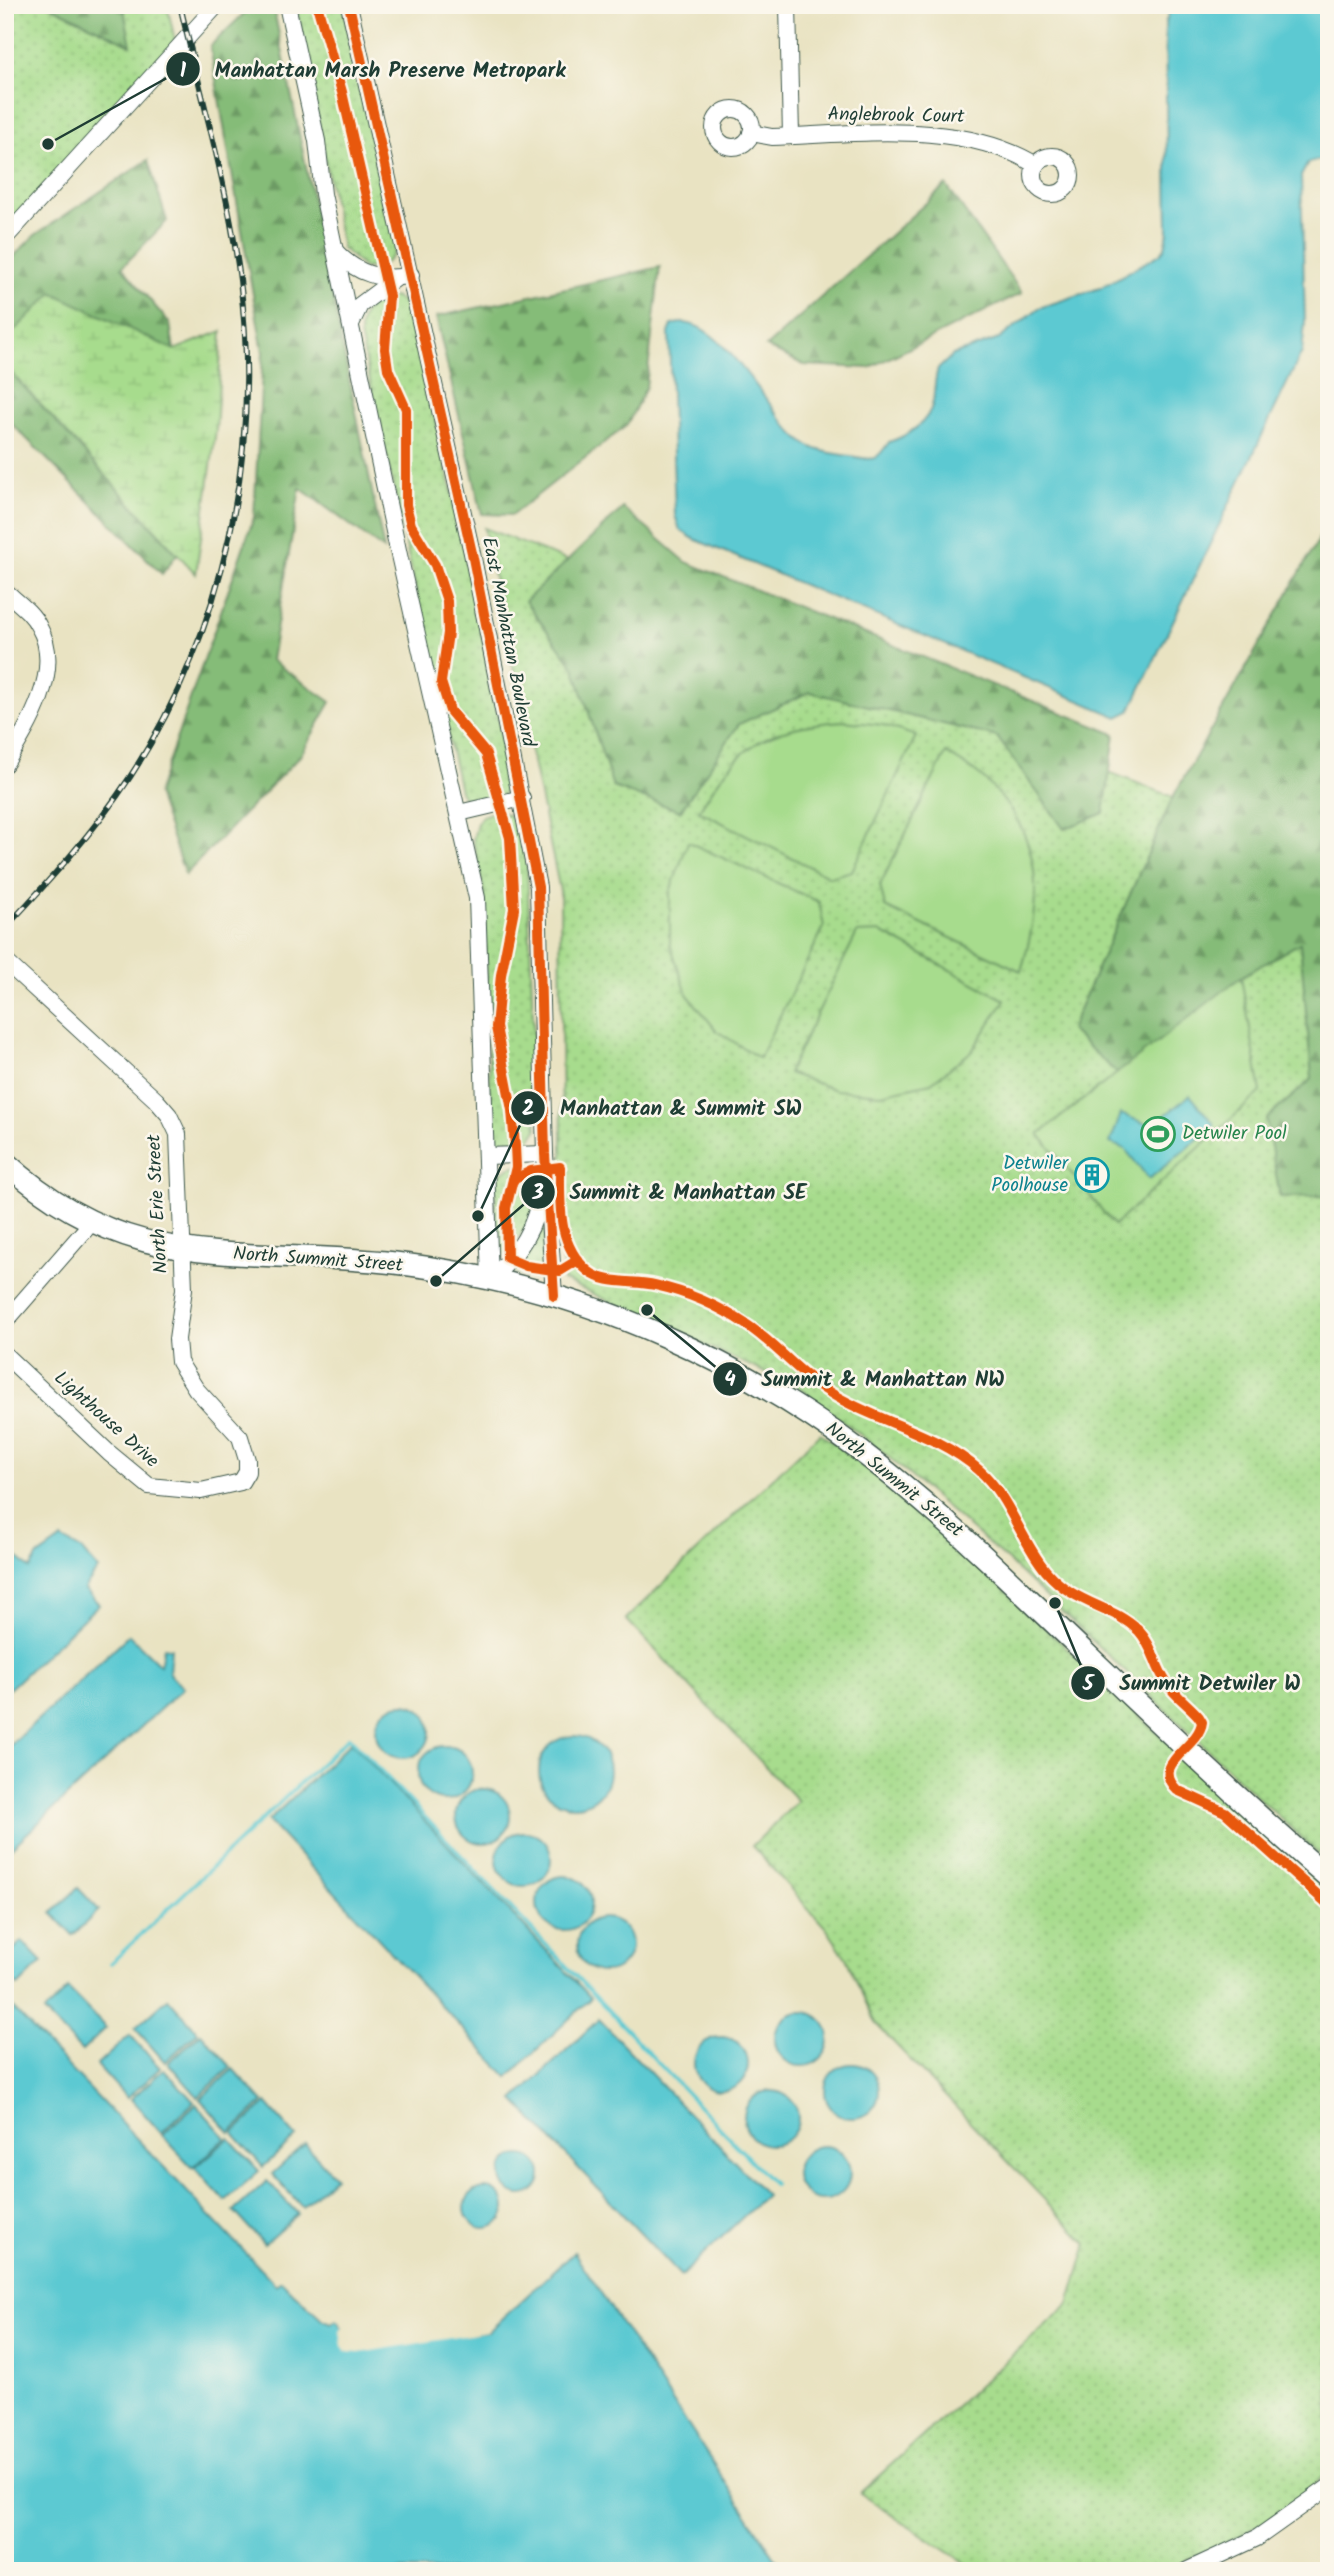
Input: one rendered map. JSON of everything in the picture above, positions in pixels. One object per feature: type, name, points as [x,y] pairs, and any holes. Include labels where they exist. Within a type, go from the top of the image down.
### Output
[{"type":"main road","name":"North Summit Street","points":[[5,1162],[51,1198],[92,1222],[130,1238],[182,1250],[392,1263],[491,1280],[554,1296],[661,1334],[787,1398],[857,1445],[981,1551],[1276,1832],[1329,1878]]},
{"type":"street","points":[[5,238],[217,5]]},
{"type":"street","points":[[287,5],[317,141],[323,194],[399,555],[477,898],[491,1280]]},
{"type":"street","name":"East Manhattan Boulevard","points":[[349,5],[403,277],[472,553],[538,887],[545,1154],[554,1296]]},
{"type":"street","points":[[788,5],[791,136]]},
{"type":"street","name":"Anglebrook Court","points":[[751,133],[766,137],[955,135],[1000,147],[1036,165]]},
{"type":"street","points":[[336,252],[350,267],[403,277]]},
{"type":"street","points":[[351,324],[360,305],[403,277]]},
{"type":"street","points":[[5,591],[29,613],[46,641],[46,679],[5,765]]},
{"type":"street","points":[[459,813],[522,798]]},
{"type":"street","name":"North Erie Street","points":[[5,961],[169,1115],[178,1133],[184,1309],[177,1339],[179,1362],[196,1389],[232,1427],[245,1447],[247,1472],[242,1482],[232,1486]]},
{"type":"street","points":[[486,1156],[545,1154],[539,1208],[527,1239],[491,1280]]},
{"type":"street","points":[[5,1322],[92,1222]]},
{"type":"street","name":"Lighthouse Drive","points":[[5,1355],[141,1482],[157,1489],[201,1491],[232,1486]]},
{"type":"street","points":[[1186,2571],[1257,2538],[1329,2487]]},
{"type":"green space","points":[[5,5],[167,5],[177,49],[5,238]]},
{"type":"green space","points":[[48,5],[123,5],[131,45]]},
{"type":"green space","points":[[253,5],[273,5],[384,550],[300,488],[271,660],[331,702],[300,756],[185,875],[157,794],[254,517],[263,352],[210,46]]},
{"type":"green space","points":[[296,5],[343,5],[398,243],[390,259],[376,267],[364,268],[342,248]]},
{"type":"green space","points":[[148,160],[167,221],[122,267],[170,324],[174,350],[53,293],[5,340],[5,265],[35,235]]},
{"type":"green space","points":[[946,185],[1022,293],[869,368],[804,365],[766,347]]},
{"type":"green space","points":[[660,267],[646,387],[627,425],[512,515],[482,514],[436,317]]},
{"type":"green space","points":[[53,293],[174,350],[222,331],[216,430],[196,574],[5,366],[5,340]]},
{"type":"green space","points":[[386,296],[397,298],[411,308],[471,578],[510,781],[502,796],[479,802],[464,798],[460,791],[360,335],[366,310]]},
{"type":"green space","points":[[5,366],[177,554],[162,574],[5,417]]},
{"type":"green space","points":[[623,508],[686,562],[1115,734],[1104,813],[1064,829],[997,737],[810,692],[739,724],[680,811],[613,787],[574,667],[525,601]]},
{"type":"green space","points":[[1329,521],[1329,1196],[1280,1197],[1266,1119],[1312,1079],[1300,943],[1241,977],[1118,1074],[1070,1030],[1173,797]]},
{"type":"green space","points":[[484,528],[1173,797],[1241,976],[1329,877],[1329,1864],[1006,1559],[883,1452],[801,1389],[563,1280],[560,891]]},
{"type":"green space","points":[[843,721],[883,725],[916,736],[852,871],[830,877],[699,811],[727,770],[757,743],[793,728]]},
{"type":"green space","points":[[946,753],[982,777],[1005,802],[1029,847],[1035,894],[1033,919],[1021,971],[885,907],[880,885]]},
{"type":"green space","points":[[496,811],[509,815],[519,824],[527,863],[537,1129],[529,1142],[515,1146],[500,1142],[491,1128],[484,892],[473,840],[477,823],[482,816]]},
{"type":"green space","points":[[688,842],[819,902],[824,927],[759,1058],[717,1031],[687,994],[670,944],[670,892]]},
{"type":"green space","points":[[881,932],[1005,1000],[972,1051],[931,1083],[881,1094],[836,1090],[788,1073],[857,933]]},
{"type":"green space","points":[[1241,977],[1261,1092],[1114,1225],[1039,1134]]},
{"type":"green space","points":[[512,1166],[525,1167],[536,1176],[537,1200],[528,1224],[497,1263],[495,1182],[499,1174]]},
{"type":"green space","points":[[544,1210],[547,1270],[544,1276],[537,1279],[510,1271],[530,1245]]},
{"type":"green space","points":[[820,1433],[912,1503],[1329,1894],[1329,2470],[1297,2500],[1262,2524],[1184,2560],[1184,2563],[1155,2571],[977,2571],[860,2493],[1069,2304],[1087,2244],[875,2023],[846,1958],[826,1928],[752,1846],[798,1801],[626,1619]]},
{"type":"water","points":[[1172,5],[1329,5],[1329,158],[1308,163],[1301,176],[1305,323],[1302,352],[1130,711],[1118,717],[694,539],[680,530],[675,515],[669,333],[672,325],[689,324],[707,332],[725,348],[803,442],[825,452],[873,458],[880,454],[889,442],[910,432],[927,416],[933,402],[938,369],[953,355],[999,339],[1039,308],[1100,288],[1160,254],[1165,248],[1168,232],[1165,23]]},
{"type":"water","name":"Detwiler Pool","points":[[1190,1095],[1215,1125],[1149,1179],[1125,1149],[1110,1143],[1121,1114],[1152,1126]]},
{"type":"water","points":[[62,1539],[83,1551],[98,1569],[84,1589],[99,1604],[5,1693],[5,1545],[30,1569],[38,1556]]},
{"type":"water","points":[[129,1635],[160,1665],[164,1647],[171,1648],[169,1673],[183,1688],[5,1854],[5,1750]]},
{"type":"water","points":[[403,1704],[422,1712],[430,1731],[422,1750],[403,1758],[384,1750],[376,1731],[384,1712]]},
{"type":"water","points":[[574,1736],[593,1742],[603,1752],[609,1771],[603,1790],[593,1800],[574,1806],[555,1800],[545,1790],[539,1771],[545,1752],[555,1742]]},
{"type":"water","points":[[351,1742],[591,1998],[508,2077],[268,1821]]},
{"type":"water","points":[[445,1746],[464,1754],[472,1773],[464,1792],[445,1800],[426,1792],[418,1773],[426,1754]]},
{"type":"water","points":[[483,1789],[502,1797],[510,1816],[502,1835],[483,1843],[464,1835],[456,1816],[464,1797]]},
{"type":"water","points":[[524,1832],[543,1840],[551,1859],[543,1878],[524,1886],[505,1878],[497,1859],[505,1840]]},
{"type":"water","points":[[564,1876],[583,1884],[591,1903],[583,1922],[564,1930],[545,1922],[537,1903],[545,1884]]},
{"type":"water","points":[[78,1888],[99,1910],[73,1935],[52,1913]]},
{"type":"water","points":[[604,1918],[623,1926],[631,1945],[623,1964],[604,1972],[585,1964],[577,1945],[585,1926]]},
{"type":"water","points":[[22,1941],[42,1962],[18,1986],[5,1974],[5,1958]]},
{"type":"water","points":[[68,1989],[106,2028],[82,2051],[44,2012]]},
{"type":"water","points":[[168,1998],[198,2032],[165,2062],[135,2028]]},
{"type":"water","points":[[5,2000],[276,2285],[281,2281],[323,2320],[331,2323],[337,2320],[353,2347],[488,2332],[574,2252],[784,2571],[5,2571]]},
{"type":"water","points":[[802,2012],[821,2020],[829,2039],[821,2058],[802,2066],[783,2058],[775,2039],[783,2020]]},
{"type":"water","points":[[599,2019],[766,2195],[681,2276],[514,2100]]},
{"type":"water","points":[[201,2033],[231,2067],[198,2097],[168,2063]]},
{"type":"water","points":[[130,2035],[160,2068],[127,2098],[97,2065]]},
{"type":"water","points":[[721,2037],[740,2045],[748,2064],[740,2083],[721,2091],[702,2083],[694,2064],[702,2045]]},
{"type":"water","points":[[852,2064],[871,2072],[879,2091],[871,2110],[852,2118],[833,2110],[825,2091],[833,2072]]},
{"type":"water","points":[[164,2069],[194,2102],[161,2133],[131,2099]]},
{"type":"water","points":[[233,2069],[263,2102],[230,2133],[200,2099]]},
{"type":"water","points":[[771,2091],[790,2099],[798,2118],[790,2137],[771,2145],[752,2137],[744,2118],[752,2099]]},
{"type":"water","points":[[266,2103],[296,2137],[263,2167],[233,2133]]},
{"type":"water","points":[[196,2104],[226,2138],[193,2168],[162,2135]]},
{"type":"water","points":[[229,2138],[259,2171],[225,2201],[195,2168]]},
{"type":"water","points":[[305,2144],[335,2177],[302,2207],[272,2174]]},
{"type":"water","points":[[823,2146],[842,2154],[850,2173],[842,2192],[823,2200],[804,2192],[796,2173],[804,2154]]},
{"type":"water","points":[[521,2155],[529,2156],[535,2161],[540,2167],[540,2183],[535,2189],[529,2194],[521,2195],[513,2194],[507,2189],[502,2183],[501,2175],[502,2167],[507,2161],[513,2156]]},
{"type":"water","points":[[267,2181],[298,2214],[264,2244],[234,2211]]},
{"type":"water","points":[[485,2188],[493,2189],[499,2194],[504,2200],[504,2216],[499,2222],[493,2227],[485,2228],[477,2227],[471,2222],[466,2216],[465,2208],[466,2200],[471,2194],[477,2189]]},
{"type":"pier","points":[[343,2327],[354,2344],[485,2329],[488,2332],[359,2353],[347,2352],[342,2346],[340,2331]]},
{"type":"waterway","points":[[111,1963],[349,1737],[774,2185]]},
{"type":"railway","points":[[5,928],[55,874],[102,817],[130,777],[163,721],[190,662],[212,601],[229,538],[240,475],[245,410],[245,345],[240,280],[221,176],[180,5]]},
{"type":"cycle path","points":[[317,5],[342,92],[389,296],[385,349],[388,369],[406,409],[406,505],[411,525],[435,565],[447,601],[448,633],[441,682],[450,711],[486,754],[510,838],[514,909],[501,975],[496,1027],[512,1110],[515,1146],[516,1167],[506,1208],[507,1258],[526,1266],[560,1271],[578,1260]]},
{"type":"cycle path","points":[[349,5],[472,553],[538,887],[545,1154],[554,1296]]},
{"type":"cycle path","points":[[513,1180],[531,1171],[560,1167],[562,1223],[571,1249],[588,1271],[611,1280],[667,1288],[714,1306],[758,1333],[829,1392],[866,1412],[944,1446],[979,1470],[999,1493],[1046,1571],[1069,1591],[1117,1615],[1139,1631],[1148,1643],[1166,1682],[1199,1717],[1202,1722],[1199,1731],[1172,1763],[1169,1772],[1170,1780],[1177,1790],[1225,1812],[1329,1905]]},
{"type":"place","name":"Manhattan Marsh Preserve Metropark","points":[[48,144]]},
{"type":"place","name":"Detwiler Pool","points":[[1158,1134]]},
{"type":"place","name":"Detwiler Poolhouse","points":[[1092,1175]]},
{"type":"place","name":"Manhattan & Summit SW","points":[[478,1216]]},
{"type":"place","name":"Summit & Manhattan SE","points":[[436,1281]]},
{"type":"place","name":"Summit & Manhattan NW","points":[[647,1310]]},
{"type":"place","name":"Summit Detwiler W","points":[[1055,1603]]}]
